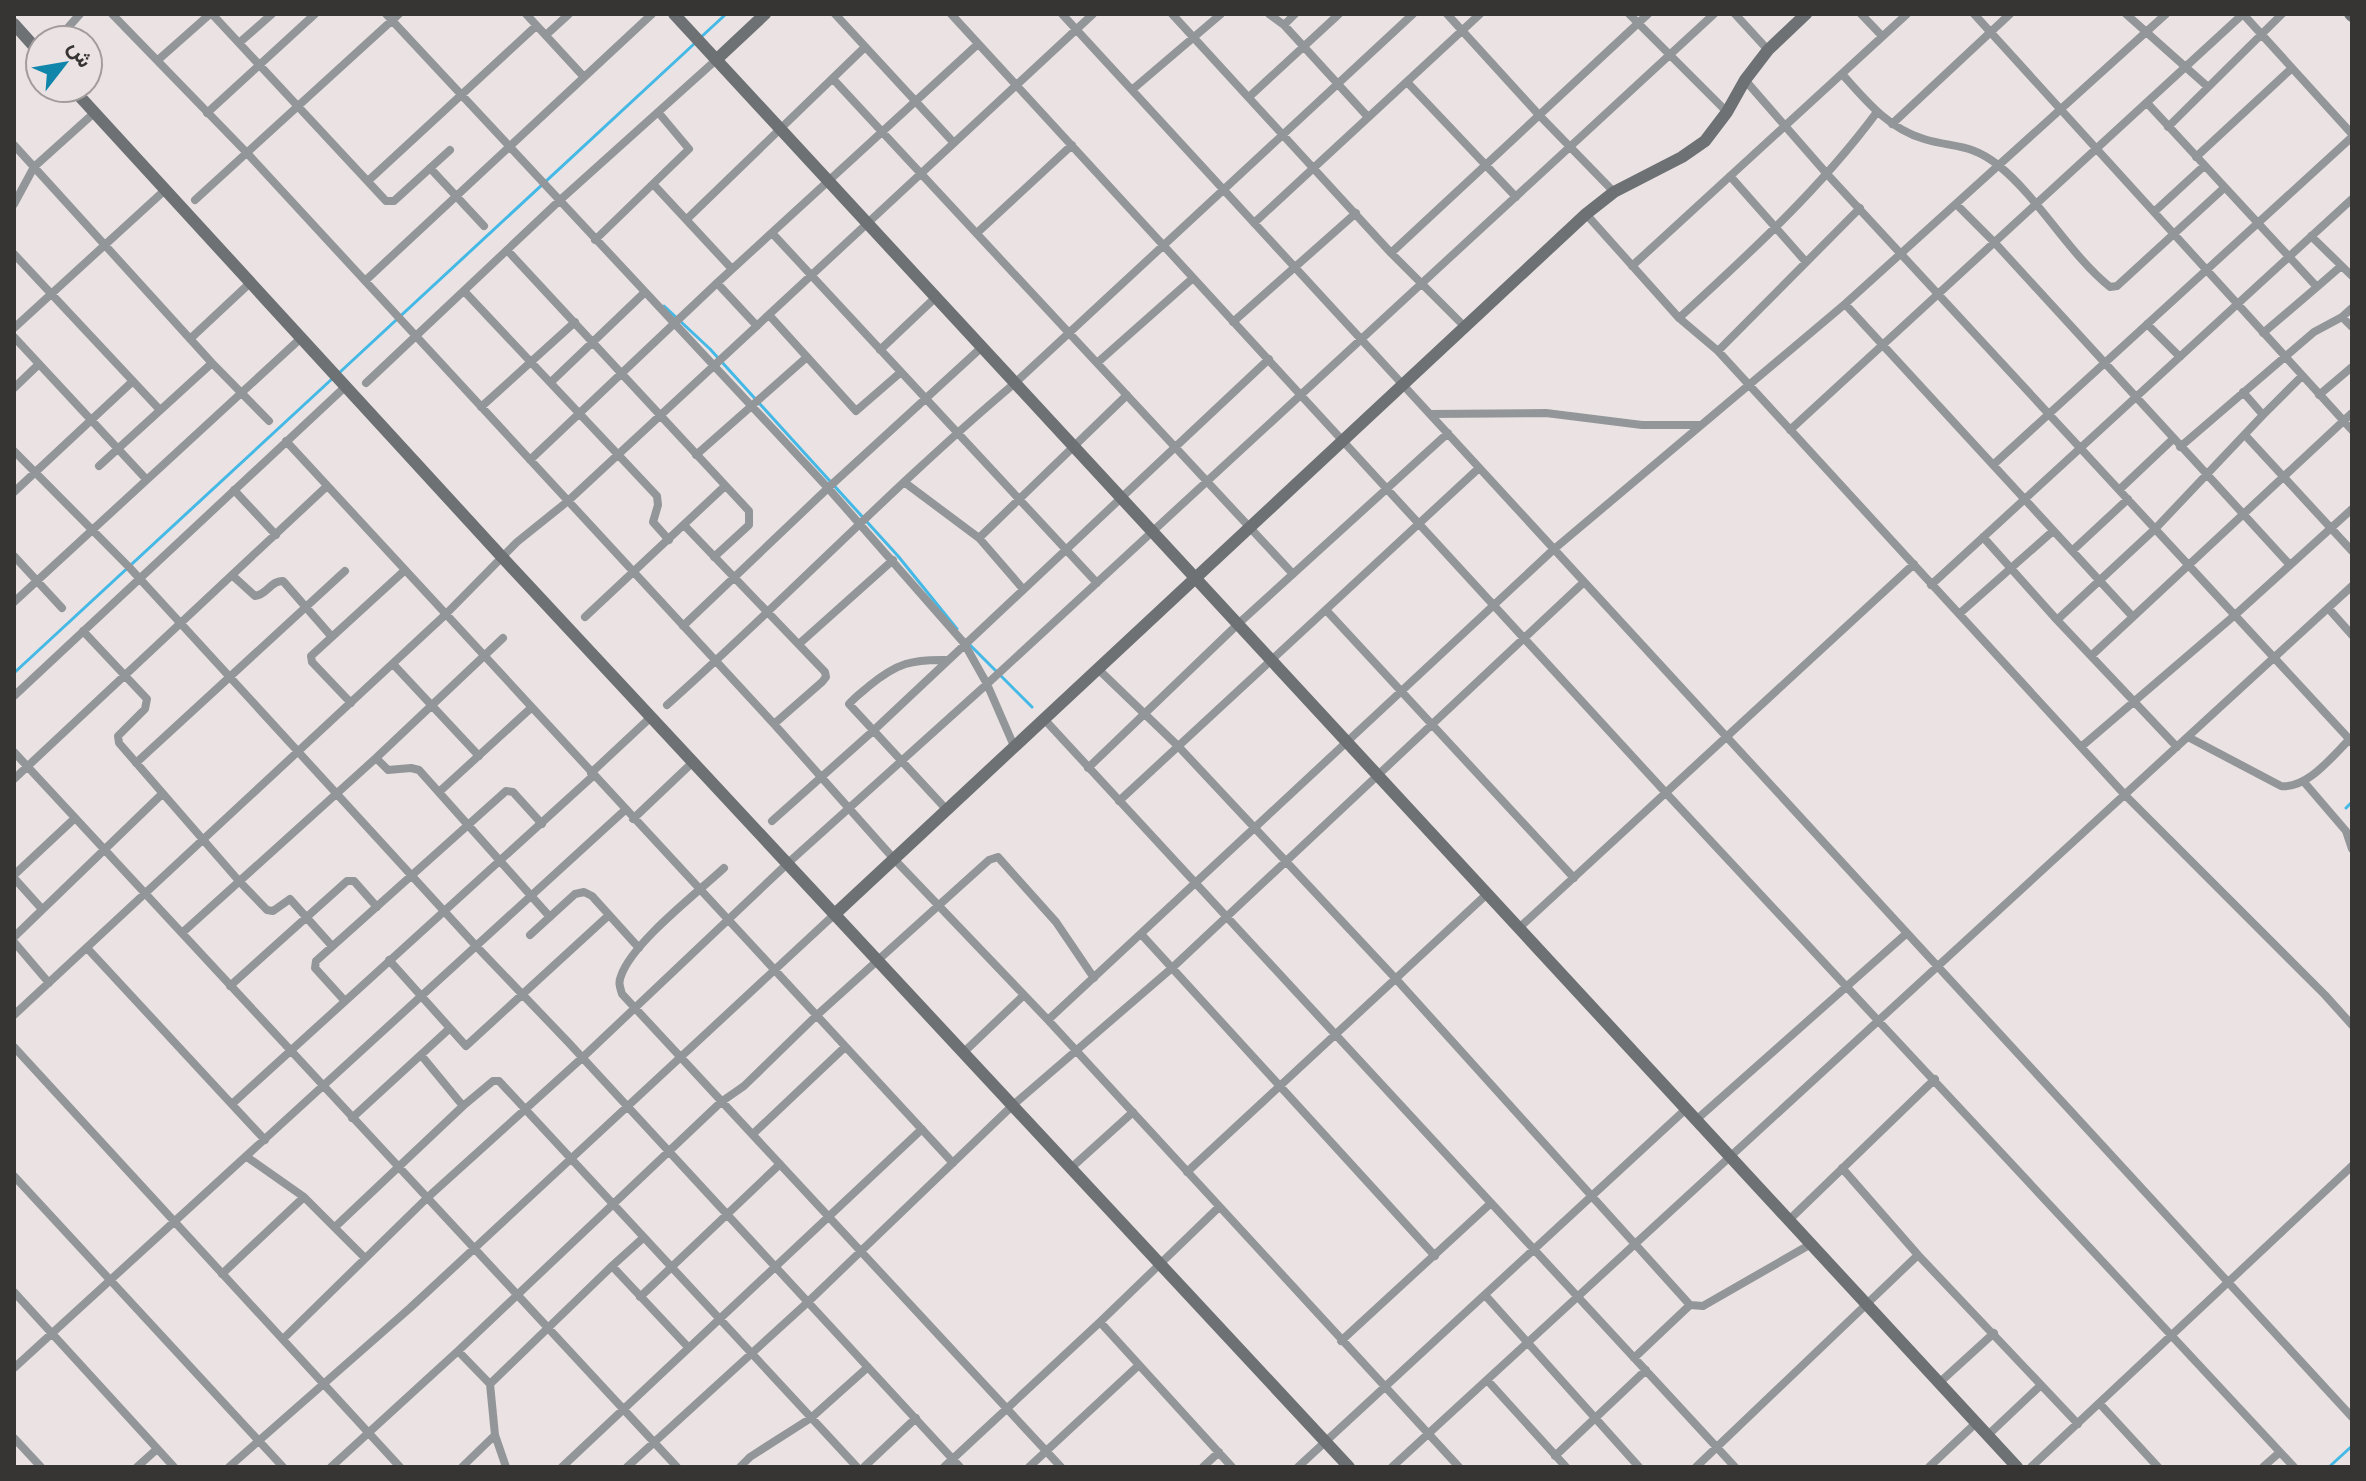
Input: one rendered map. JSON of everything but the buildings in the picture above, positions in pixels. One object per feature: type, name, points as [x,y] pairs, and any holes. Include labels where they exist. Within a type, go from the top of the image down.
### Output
[{"type":"main road","points":[[674,14],[2017,1467]]},
{"type":"main road","points":[[716,60],[765,14]]},
{"type":"main road","points":[[836,913],[1586,214],[1614,192],[1682,157],[1705,141],[1768,50],[1806,14]]},
{"type":"main road","points":[[86,104],[502,557],[1349,1467]]},
{"type":"street","points":[[112,14],[247,153],[774,724],[894,859],[1075,1049],[1459,1467]]},
{"type":"street","points":[[158,60],[211,14],[390,203],[450,150]]},
{"type":"street","points":[[239,43],[272,14]]},
{"type":"street","points":[[207,113],[315,14]]},
{"type":"street","points":[[526,14],[584,77]]},
{"type":"street","points":[[546,35],[569,14]]},
{"type":"street","points":[[365,281],[652,14]]},
{"type":"street","points":[[835,14],[954,143]]},
{"type":"street","points":[[951,14],[1666,793],[2294,1467]]},
{"type":"street","points":[[1062,14],[2352,1417]]},
{"type":"street","points":[[14,1015],[393,664],[502,557],[714,367],[1093,14]]},
{"type":"street","points":[[1172,14],[1391,253],[1466,328]]},
{"type":"street","points":[[1133,89],[1221,14]]},
{"type":"street","points":[[1269,14],[1284,25],[1368,117]]},
{"type":"street","points":[[1284,25],[1295,14]]},
{"type":"street","points":[[1249,97],[1339,14]]},
{"type":"street","points":[[667,705],[957,432],[1070,333],[1413,14]]},
{"type":"street","points":[[1447,14],[1614,192]]},
{"type":"street","points":[[1254,223],[1480,14]]},
{"type":"street","points":[[1629,14],[1727,112]]},
{"type":"street","points":[[1391,253],[1648,14]]},
{"type":"street","points":[[283,1339],[427,1198],[582,1058],[726,920],[1153,532],[1714,14]]},
{"type":"street","points":[[1735,14],[1768,50]]},
{"type":"street","points":[[1861,14],[1882,36]]},
{"type":"street","points":[[1632,266],[1907,14]]},
{"type":"street","points":[[1974,14],[2319,395],[2349,418],[2352,430]]},
{"type":"street","points":[[1892,124],[2010,14]]},
{"type":"street","points":[[2126,14],[2208,87]]},
{"type":"street","points":[[1048,1020],[1553,550],[1845,304],[2166,14]]},
{"type":"street","points":[[1790,430],[2243,14],[2352,136],[1993,465]]},
{"type":"street","points":[[2168,127],[2282,14]]},
{"type":"street","points":[[195,200],[392,16],[509,148],[828,488],[964,643],[987,684],[1014,746]]},
{"type":"street","points":[[368,181],[536,26]]},
{"type":"street","points":[[530,460],[732,269],[978,44]]},
{"type":"street","points":[[687,219],[865,47]]},
{"type":"street","points":[[366,383],[559,201],[716,60]]},
{"type":"street","points":[[2196,157],[2292,68]]},
{"type":"street","points":[[1843,75],[1892,124],[1923,139],[1971,148],[1999,166],[2110,287],[2117,286],[2224,188]]},
{"type":"street","points":[[833,79],[1293,574]]},
{"type":"street","points":[[1745,80],[1827,174],[2351,740],[2304,782],[2292,787],[2281,786],[2188,737]]},
{"type":"street","points":[[1407,82],[1516,197]]},
{"type":"street","points":[[2148,104],[2317,287]]},
{"type":"street","points":[[595,240],[689,149],[658,112]]},
{"type":"street","points":[[1679,318],[1777,229],[1877,112]]},
{"type":"street","points":[[14,204],[34,167],[94,113]]},
{"type":"street","points":[[14,145],[212,363],[269,421]]},
{"type":"street","points":[[978,232],[1072,145]]},
{"type":"street","points":[[2154,212],[2204,166]]},
{"type":"street","points":[[430,168],[484,226]]},
{"type":"street","points":[[1730,176],[1806,262]]},
{"type":"street","points":[[654,185],[732,269]]},
{"type":"street","points":[[14,328],[165,190]]},
{"type":"street","points":[[1931,585],[2352,199]]},
{"type":"street","points":[[1956,204],[2290,565]]},
{"type":"street","points":[[1718,351],[1860,208]]},
{"type":"street","points":[[1233,322],[1356,213]]},
{"type":"street","points":[[1586,214],[1679,318],[1718,351],[2125,795],[2352,1025]]},
{"type":"street","points":[[772,233],[1097,583]]},
{"type":"street","points":[[2311,236],[2352,276]]},
{"type":"street","points":[[507,250],[749,511],[750,522],[714,557]]},
{"type":"street","points":[[14,254],[160,410]]},
{"type":"street","points":[[14,270],[22,263]]},
{"type":"street","points":[[2263,333],[2340,267]]},
{"type":"street","points":[[1097,363],[1193,278]]},
{"type":"street","points":[[190,339],[251,282]]},
{"type":"street","points":[[717,283],[757,326]]},
{"type":"street","points":[[464,291],[657,496],[653,522],[669,540]]},
{"type":"street","points":[[551,382],[644,293]]},
{"type":"street","points":[[880,350],[936,297]]},
{"type":"street","points":[[1845,304],[2133,617]]},
{"type":"street","points":[[2180,447],[2314,332],[2352,308]]},
{"type":"street","points":[[769,315],[856,411],[901,372]]},
{"type":"street","points":[[2342,317],[2352,327]]},
{"type":"street","points":[[481,407],[575,322]]},
{"type":"street","points":[[2147,324],[2180,357]]},
{"type":"street","points":[[14,337],[146,479]]},
{"type":"street","points":[[14,602],[301,338]]},
{"type":"street","points":[[683,626],[982,347]]},
{"type":"street","points":[[696,455],[807,357]]},
{"type":"street","points":[[772,821],[873,731],[1269,359]]},
{"type":"street","points":[[99,466],[212,363]]},
{"type":"street","points":[[14,388],[39,364]]},
{"type":"street","points":[[2319,395],[2352,367]]},
{"type":"street","points":[[2057,620],[2155,529],[2302,376]]},
{"type":"street","points":[[14,492],[133,381]]},
{"type":"street","points":[[14,696],[286,441],[343,382]]},
{"type":"street","points":[[2243,392],[2263,415]]},
{"type":"street","points":[[979,538],[1127,395]]},
{"type":"street","points":[[1430,414],[1546,413],[1642,425],[1700,425]]},
{"type":"street","points":[[2091,656],[2349,418]]},
{"type":"street","points":[[1088,768],[1238,624],[1448,433]]},
{"type":"street","points":[[2245,435],[2352,551]]},
{"type":"street","points":[[2119,490],[2173,439]]},
{"type":"street","points":[[286,441],[953,1163]]},
{"type":"street","points":[[14,451],[140,578],[477,947],[960,1467]]},
{"type":"street","points":[[1119,801],[1479,468]]},
{"type":"street","points":[[904,482],[979,538],[1023,589]]},
{"type":"street","points":[[585,617],[725,486]]},
{"type":"street","points":[[14,779],[326,487]]},
{"type":"street","points":[[234,490],[276,535]]},
{"type":"street","points":[[2072,551],[2128,499]]},
{"type":"street","points":[[2081,747],[2235,615],[2352,509]]},
{"type":"street","points":[[684,525],[825,672],[826,677],[774,724]]},
{"type":"street","points":[[1959,614],[2053,531]]},
{"type":"street","points":[[1983,537],[2177,747]]},
{"type":"street","points":[[14,556],[62,608]]},
{"type":"street","points":[[799,644],[893,560]]},
{"type":"street","points":[[1519,928],[1914,564]]},
{"type":"street","points":[[136,763],[345,571]]},
{"type":"street","points":[[351,703],[311,660],[312,655],[404,571]]},
{"type":"street","points":[[233,576],[255,596],[261,595],[275,582],[283,581],[332,637]]},
{"type":"street","points":[[627,1467],[808,1302],[1013,1105],[1172,968],[1287,862],[1584,582]]},
{"type":"street","points":[[1392,1467],[2352,586]]},
{"type":"street","points":[[2328,608],[2352,635]]},
{"type":"street","points":[[1326,610],[1574,878]]},
{"type":"street","points":[[83,631],[146,696],[148,703],[145,709],[118,737],[119,743],[269,911],[289,899],[332,946]]},
{"type":"street","points":[[182,933],[376,758],[503,638]]},
{"type":"street","points":[[946,809],[849,704],[900,664],[918,659],[948,660]]},
{"type":"street","points":[[393,664],[479,756]]},
{"type":"street","points":[[1098,669],[1178,746],[1396,979],[1690,1305],[1703,1306],[1811,1244]]},
{"type":"street","points":[[439,792],[531,708]]},
{"type":"street","points":[[232,1104],[344,1000],[500,863],[651,717]]},
{"type":"street","points":[[1044,719],[1735,1467]]},
{"type":"street","points":[[14,752],[677,1467]]},
{"type":"street","points":[[376,758],[392,771],[415,768],[550,917]]},
{"type":"street","points":[[633,819],[694,761]]},
{"type":"street","points":[[2304,782],[2349,828],[2352,849]]},
{"type":"street","points":[[344,1000],[314,964],[506,791],[513,792],[542,824]]},
{"type":"street","points":[[49,983],[14,940],[41,908],[162,794]]},
{"type":"street","points":[[14,1368],[625,810]]},
{"type":"street","points":[[41,908],[14,877],[75,818]]},
{"type":"street","points":[[331,1467],[721,1102],[744,1086],[816,1016],[989,860],[998,857],[1056,922],[1094,978]]},
{"type":"street","points":[[724,868],[639,948],[624,969],[619,984],[622,994],[1061,1467]]},
{"type":"street","points":[[230,986],[349,880],[354,881],[377,907]]},
{"type":"street","points":[[530,935],[580,892],[592,896],[639,948]]},
{"type":"street","points":[[1187,1172],[1487,894]]},
{"type":"street","points":[[229,1467],[473,1249],[836,913]]},
{"type":"street","points":[[389,960],[463,1045],[470,1045],[609,915]]},
{"type":"street","points":[[1696,1120],[1907,933]]},
{"type":"street","points":[[1141,934],[1435,1256]]},
{"type":"street","points":[[87,948],[265,1140]]},
{"type":"street","points":[[964,1052],[1024,995]]},
{"type":"street","points":[[352,1118],[449,1029]]},
{"type":"street","points":[[14,1047],[400,1467]]},
{"type":"street","points":[[753,1134],[845,1047]]},
{"type":"street","points":[[421,1055],[463,1106]]},
{"type":"street","points":[[1789,1220],[1935,1079]]},
{"type":"street","points":[[335,1227],[463,1106],[496,1080],[857,1467]]},
{"type":"street","points":[[1298,1467],[1686,1109]]},
{"type":"street","points":[[1071,1168],[1133,1112]]},
{"type":"street","points":[[562,1467],[922,1129]]},
{"type":"street","points":[[247,1157],[304,1197],[365,1258]]},
{"type":"street","points":[[640,1297],[780,1164]]},
{"type":"street","points":[[2031,1467],[2352,1166]]},
{"type":"street","points":[[1842,1168],[1918,1255],[2078,1424]]},
{"type":"street","points":[[14,1176],[283,1467]]},
{"type":"street","points":[[222,1274],[304,1197]]},
{"type":"street","points":[[1341,1341],[1491,1203]]},
{"type":"street","points":[[944,1467],[1219,1207]]},
{"type":"street","points":[[490,1384],[643,1238]]},
{"type":"street","points":[[1696,1467],[1918,1255]]},
{"type":"street","points":[[612,1266],[688,1347]]},
{"type":"street","points":[[14,1292],[174,1467]]},
{"type":"street","points":[[1485,1295],[1639,1467]]},
{"type":"street","points":[[1634,1358],[1690,1305]]},
{"type":"street","points":[[1100,1322],[1232,1467]]},
{"type":"street","points":[[1939,1383],[1994,1333]]},
{"type":"street","points":[[458,1351],[490,1384],[495,1435],[506,1467]]},
{"type":"street","points":[[1029,1467],[1139,1365]]},
{"type":"street","points":[[740,1467],[750,1457],[811,1418],[868,1367]]},
{"type":"street","points":[[1555,1456],[1646,1370]]},
{"type":"street","points":[[1488,1381],[1566,1467]]},
{"type":"street","points":[[1988,1435],[2041,1385]]},
{"type":"street","points":[[2100,1404],[2158,1467]]},
{"type":"street","points":[[864,1467],[916,1418]]},
{"type":"street","points":[[1929,1467],[1976,1423]]},
{"type":"street","points":[[462,1467],[495,1435]]},
{"type":"street","points":[[14,1438],[41,1467]]},
{"type":"street","points":[[137,1467],[157,1449]]},
{"type":"street","points":[[1203,1467],[1219,1452]]},
{"type":"street","points":[[2263,1467],[2280,1452]]},
{"type":"waterway","points":[[699,39],[726,14]]},
{"type":"waterway","points":[[339,373],[694,44]]},
{"type":"waterway","points":[[664,306],[710,349],[898,556],[957,629]]},
{"type":"waterway","points":[[14,673],[333,378]]},
{"type":"waterway","points":[[969,644],[1032,707]]},
{"type":"waterway","points":[[2346,808],[2352,802]]},
{"type":"waterway","points":[[2329,1467],[2352,1446]]}]
